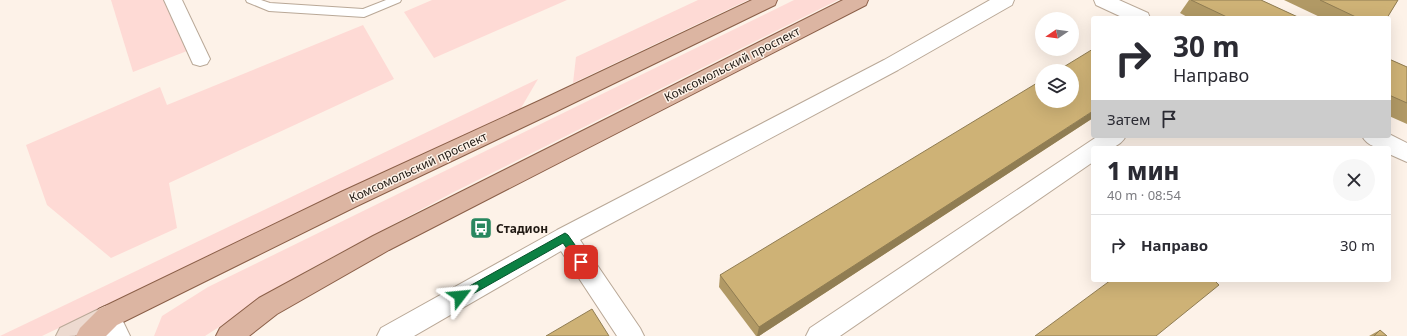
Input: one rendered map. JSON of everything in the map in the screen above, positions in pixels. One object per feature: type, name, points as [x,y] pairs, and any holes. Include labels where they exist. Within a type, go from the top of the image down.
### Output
[{"type":"main road","name":"Комсомольский проспект","points":[[69,336],[112,327],[349,199],[548,106],[768,0]]},
{"type":"main road","name":"Комсомольский проспект","points":[[229,336],[268,306],[381,242],[858,0]]},
{"type":"main road","points":[[89,336],[112,327]]},
{"type":"street","points":[[173,0],[200,59]]},
{"type":"street","points":[[390,336],[565,238],[729,149],[891,65],[1005,0]]},
{"type":"street","points":[[1103,0],[1137,16]]},
{"type":"street","points":[[1101,146],[1112,138]]},
{"type":"street","points":[[1377,138],[1407,153]]},
{"type":"street","points":[[819,336],[1091,152]]},
{"type":"street","points":[[565,238],[631,336]]},
{"type":"lane","points":[[251,0],[269,7],[364,13],[396,0]]},
{"type":"shaded area","points":[[111,0],[166,0],[187,51],[133,72]]},
{"type":"shaded area","points":[[432,0],[567,0],[434,58],[404,12]]},
{"type":"shaded area","points":[[698,0],[748,0],[573,83],[576,57]]},
{"type":"shaded area","points":[[794,0],[838,0],[452,193],[308,270],[205,336],[154,336],[162,316],[208,287]]},
{"type":"shaded area","points":[[363,25],[394,79],[169,183],[177,228],[111,258],[47,205],[26,145],[160,87],[167,105]]},
{"type":"shaded area","points":[[538,79],[521,108],[42,336],[0,336]]},
{"type":"building","points":[[1191,0],[1261,0],[1296,16],[1225,16]]},
{"type":"building","points":[[1320,0],[1398,0],[1388,16],[1354,16]]},
{"type":"building","points":[[1091,50],[1091,112],[759,327],[720,275],[1035,84],[1035,108],[1079,108],[1079,64],[1068,64]]},
{"type":"building","points":[[1391,60],[1407,67],[1407,103],[1391,96]]},
{"type":"building","points":[[1108,282],[1216,282],[1219,285],[1156,336],[1035,336]]},
{"type":"building","points":[[592,309],[609,336],[546,336]]},
{"type":"building","points":[[1380,330],[1387,336],[1374,336]]},
{"type":"place","name":"Стадион","points":[[481,228]]},
{"type":"route","points":[[460,296],[565,238],[581,262]]}]
